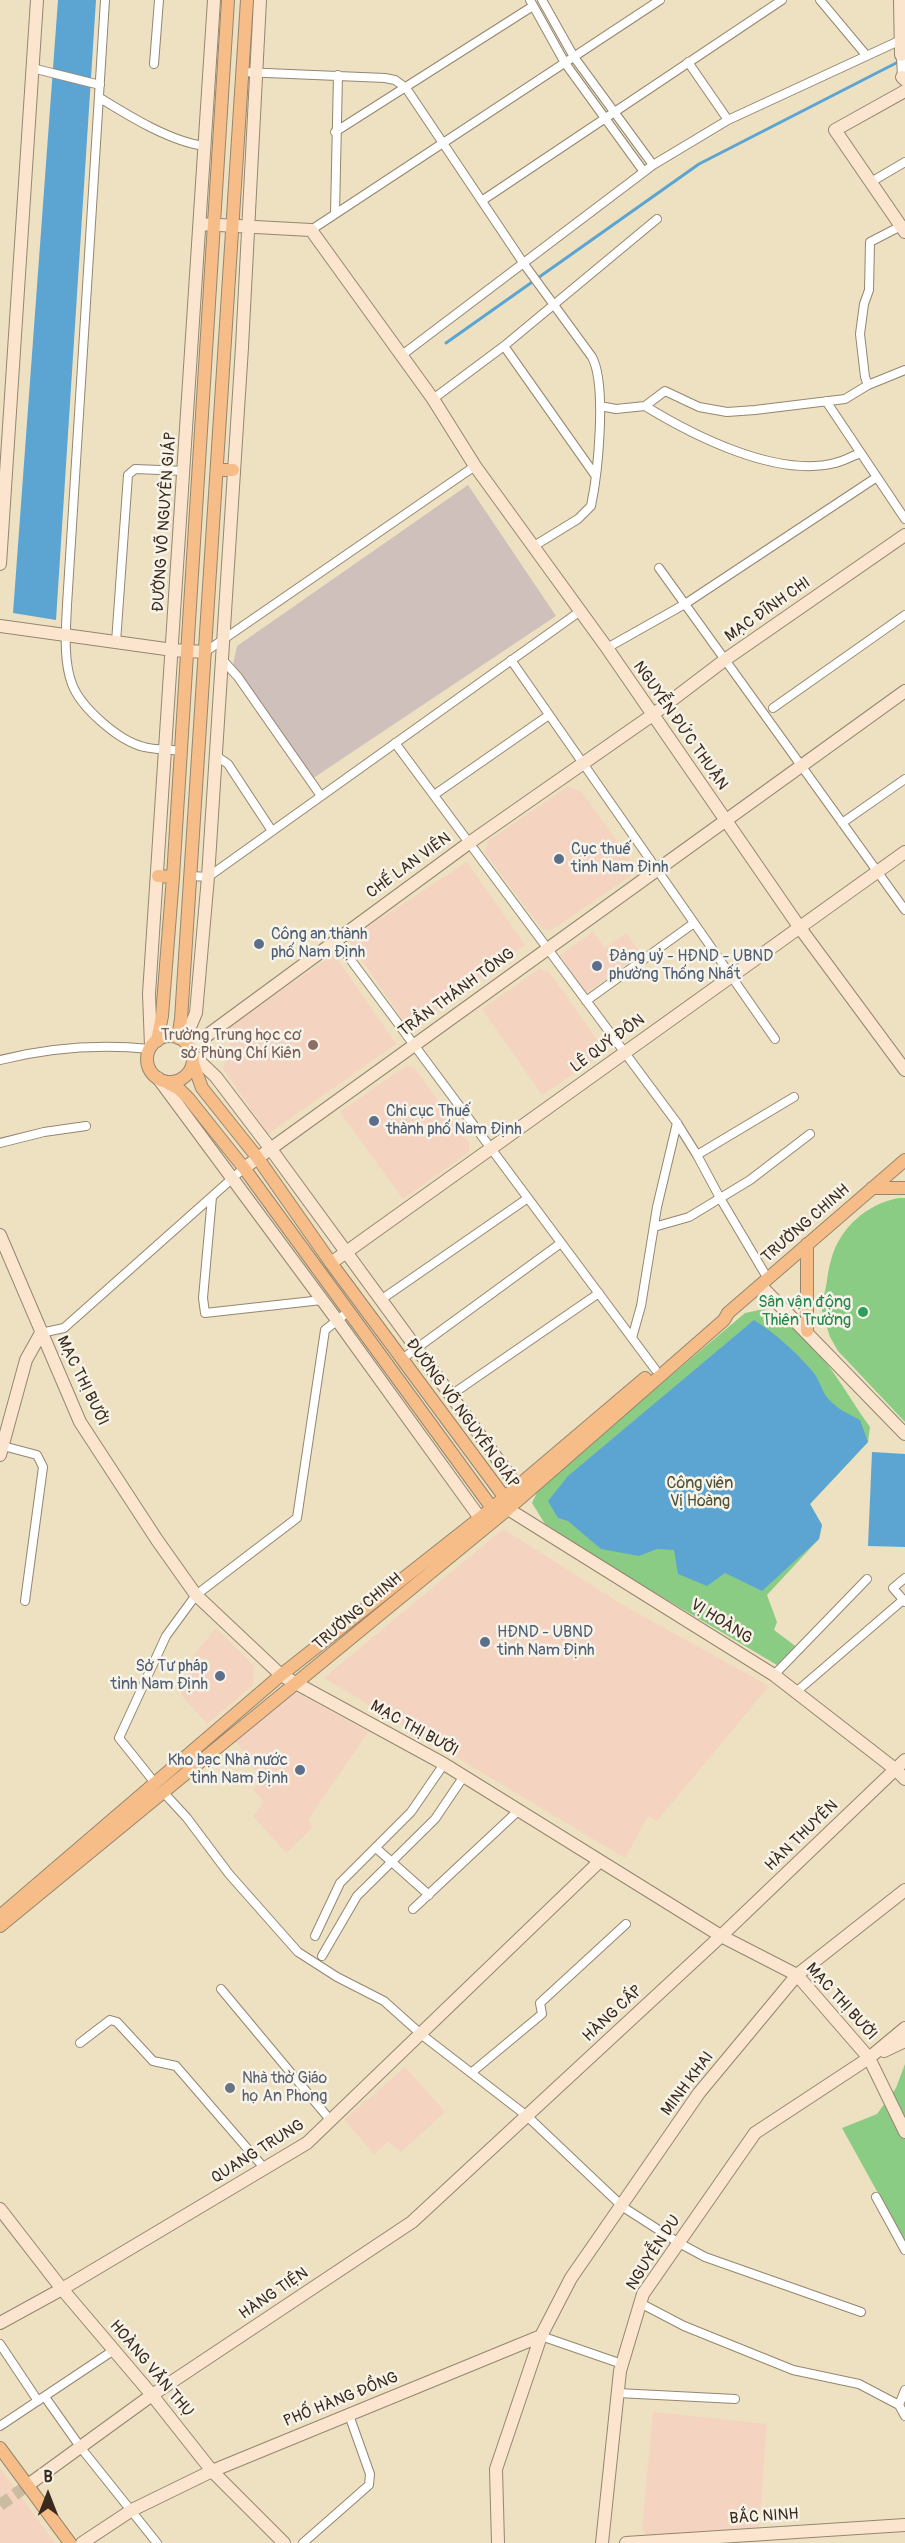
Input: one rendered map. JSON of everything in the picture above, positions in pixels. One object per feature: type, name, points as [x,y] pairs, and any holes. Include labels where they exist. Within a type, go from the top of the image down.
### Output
[{"type":"main road","name":"ĐƯỜNG VÕ NGUYÊN GIÁP","points":[[153,1045],[162,1016],[173,877],[228,0]]},
{"type":"main road","name":"ĐƯỜNG VÕ NGUYÊN GIÁP","points":[[248,0],[190,876],[187,1049],[202,1088],[257,1157],[331,1263],[506,1503]]},
{"type":"main road","points":[[217,470],[233,470]]},
{"type":"main road","points":[[158,876],[173,877]]},
{"type":"main road","points":[[170,1036],[187,1049],[186,1076],[179,1080],[161,1080],[149,1067],[147,1060],[153,1045],[170,1036]]},
{"type":"main road","name":"ĐƯỜNG VÕ NGUYÊN GIÁP","points":[[161,1080],[179,1089],[189,1099],[244,1168],[492,1508]]},
{"type":"main road","name":"TRƯỜNG CHINH","points":[[0,1926],[298,1683],[483,1522],[724,1320],[728,1313],[905,1160]]},
{"type":"main road","points":[[872,1188],[905,1188]]},
{"type":"main road","points":[[807,1244],[807,1331]]},
{"type":"main road","name":"TRƯỜNG CHINH","points":[[521,1491],[655,1369],[719,1315],[728,1313]]},
{"type":"main road","name":"TRƯỜNG CHINH","points":[[0,1916],[281,1675],[483,1522],[492,1508],[506,1503]]},
{"type":"main road","points":[[155,1783],[164,1793]]},
{"type":"main road","points":[[0,2448],[70,2543]]},
{"type":"street","points":[[0,564],[37,0]]},
{"type":"street","points":[[105,0],[66,634],[72,684],[98,718],[119,736],[143,747],[181,751]]},
{"type":"street","points":[[154,64],[159,0]]},
{"type":"street","name":"ĐƯỜNG VÕ NGUYÊN GIÁP","points":[[153,1045],[149,994],[214,0]]},
{"type":"street","points":[[187,1049],[196,1013],[208,877],[249,227],[260,0]]},
{"type":"street","points":[[542,0],[574,57],[653,165]]},
{"type":"street","points":[[200,224],[311,230],[660,0]]},
{"type":"street","points":[[483,200],[782,0]]},
{"type":"street","points":[[820,0],[866,55]]},
{"type":"street","points":[[900,0],[904,79]]},
{"type":"street","points":[[335,132],[531,3],[565,63],[644,172]]},
{"type":"street","points":[[402,355],[653,165],[728,120],[866,55],[902,46]]},
{"type":"street","points":[[688,62],[728,120]]},
{"type":"street","points":[[32,68],[100,85]]},
{"type":"street","points":[[243,72],[385,78],[395,80],[406,87],[524,264],[598,368],[600,406],[591,506],[578,519],[534,546]]},
{"type":"street","points":[[335,214],[338,75]]},
{"type":"street","points":[[868,385],[860,334],[864,304],[869,290],[870,242],[903,229],[835,130],[905,91]]},
{"type":"street","points":[[100,98],[173,136],[193,145],[205,146]]},
{"type":"street","points":[[871,182],[905,162]]},
{"type":"street","points":[[433,399],[504,346],[657,219]]},
{"type":"street","name":"NGUYỄN ĐỨC THUẬN","points":[[311,230],[433,399],[475,466],[607,648],[651,716],[800,928],[905,1070]]},
{"type":"street","points":[[504,346],[595,475]]},
{"type":"street","points":[[600,406],[616,409],[645,406],[665,391],[699,407],[728,412],[845,399],[868,385],[905,370]]},
{"type":"street","points":[[826,401],[905,519]]},
{"type":"street","points":[[645,406],[677,425],[761,459],[785,464],[818,465],[834,463],[861,453]]},
{"type":"street","points":[[0,626],[173,650],[205,652],[475,466]]},
{"type":"street","points":[[116,642],[128,475],[135,469],[184,471]]},
{"type":"street","points":[[607,648],[685,604],[877,477]]},
{"type":"street","name":"MẠC ĐĨNH CHI","points":[[651,716],[726,659],[905,535]]},
{"type":"street","points":[[659,568],[803,766],[876,873],[905,910]]},
{"type":"street","points":[[190,876],[208,877],[579,612]]},
{"type":"street","points":[[773,708],[905,615]]},
{"type":"street","points":[[221,658],[238,677],[321,796]]},
{"type":"street","points":[[511,660],[775,1039]]},
{"type":"street","name":"TRẦN THÁNH TÔNG","points":[[40,1333],[64,1328],[257,1157],[905,691]]},
{"type":"street","points":[[434,795],[549,715]]},
{"type":"street","name":"CHẾ LAN VIÊN","points":[[187,1049],[469,843],[651,716]]},
{"type":"street","points":[[395,743],[676,1124],[697,1155],[764,1282],[848,1378],[905,1434]]},
{"type":"street","points":[[215,755],[228,764],[272,831]]},
{"type":"street","points":[[842,823],[905,779]]},
{"type":"street","name":"LÊ QUÝ ĐÔN","points":[[331,1263],[905,852]]},
{"type":"street","points":[[586,1001],[694,922]]},
{"type":"street","points":[[336,940],[655,1369]]},
{"type":"street","points":[[0,1060],[24,1054],[153,1045]]},
{"type":"street","name":"ĐƯỜNG VÕ NGUYÊN GIÁP","points":[[187,1049],[216,1077],[270,1148],[521,1491]]},
{"type":"street","points":[[161,1080],[483,1522]]},
{"type":"street","points":[[697,1155],[794,1097]]},
{"type":"street","points":[[632,1338],[641,1306],[654,1227],[676,1124]]},
{"type":"street","points":[[0,1143],[86,1126]]},
{"type":"street","points":[[654,1227],[681,1221],[720,1198],[768,1167],[810,1134]]},
{"type":"street","points":[[212,1197],[203,1298],[204,1313],[322,1300]]},
{"type":"street","points":[[382,1299],[528,1198]]},
{"type":"street","name":"MẠC THỊ BƯỞI","points":[[0,1235],[80,1422],[196,1595],[281,1675],[444,1764],[721,1936],[796,1975],[869,2058],[905,2132]]},
{"type":"street","points":[[402,1359],[561,1243]]},
{"type":"street","points":[[451,1395],[599,1293]]},
{"type":"street","points":[[155,1783],[119,1738],[166,1636],[196,1595],[297,1518],[325,1330],[349,1311]]},
{"type":"street","points":[[25,1601],[42,1461],[38,1455],[1,1450],[26,1360],[40,1333]]},
{"type":"street","name":"VỊ HOÀNG","points":[[506,1503],[774,1675],[905,1779]]},
{"type":"street","points":[[796,1692],[904,1601],[893,1588],[905,1578]]},
{"type":"street","points":[[774,1675],[867,1579]]},
{"type":"street","name":"HÀN THUYÊN","points":[[721,1936],[905,1760]]},
{"type":"street","points":[[315,1936],[340,1883],[411,1812],[444,1764]]},
{"type":"street","points":[[322,1956],[357,1896],[435,1819],[464,1776]]},
{"type":"street","points":[[164,1793],[187,1818],[229,1874],[297,1952],[337,1977],[384,2001],[422,2035],[527,2116],[623,2207],[679,2243],[728,2267],[861,2312]]},
{"type":"street","points":[[413,1910],[519,1810]]},
{"type":"street","points":[[376,1848],[429,1895]]},
{"type":"street","name":"QUANG TRUNG","points":[[0,2323],[308,2144],[600,1861]]},
{"type":"street","name":"MINH KHAI","points":[[498,2543],[496,2469],[541,2336],[572,2278],[623,2207],[699,2093],[796,1975],[905,1890]]},
{"type":"street","points":[[471,2073],[542,2014],[540,2003],[626,1924]]},
{"type":"street","name":"HÀNG CẤP","points":[[527,2116],[721,1936]]},
{"type":"street","points":[[221,1989],[331,2121]]},
{"type":"street","points":[[80,2043],[110,2020],[117,2022],[153,2061],[176,2066],[265,2169]]},
{"type":"street","name":"NGUYỄN DU","points":[[602,2543],[622,2364],[643,2294],[755,2133],[869,2058],[905,2028]]},
{"type":"street","name":"NGUYỄN DU","points":[[869,2058],[905,2041]]},
{"type":"street","name":"HÀNG TIỆN","points":[[28,2485],[152,2395],[412,2222],[527,2116]]},
{"type":"street","points":[[876,2198],[905,2250]]},
{"type":"street","name":"HOÀNG VĂN THỤ","points":[[0,2209],[62,2289],[152,2395],[212,2471],[284,2543]]},
{"type":"street","points":[[640,2303],[684,2325],[794,2370],[859,2384],[899,2405],[905,2416]]},
{"type":"street","points":[[541,2336],[622,2364]]},
{"type":"street","name":"PHỐ HÀNG ĐỒNG","points":[[82,2543],[132,2510],[212,2471],[541,2336]]},
{"type":"street","points":[[0,2344],[157,2543]]},
{"type":"street","points":[[0,2426],[114,2350]]},
{"type":"street","points":[[899,2405],[905,2390]]},
{"type":"street","points":[[618,2393],[735,2399]]},
{"type":"street","points":[[303,2543],[369,2485],[370,2474],[349,2415]]},
{"type":"street","name":"BẮC NINH","points":[[626,2543],[905,2524]]},
{"type":"shaded area","points":[[468,485],[556,616],[309,781],[232,670],[237,646]]},
{"type":"shaded area","name":"Cục thuế tỉnh Nam Định","points":[[567,787],[581,791],[634,865],[633,874],[552,930],[542,929],[485,853],[488,841]]},
{"type":"shaded area","points":[[467,862],[525,945],[410,1030],[348,940]]},
{"type":"shaded area","points":[[593,932],[605,948],[626,933],[641,954],[586,993],[560,955]]},
{"type":"shaded area","name":"Trường Trung học cơ sở Phùng Chí Kiên","points":[[334,954],[396,1044],[268,1134],[223,1068],[231,1046],[225,1030]]},
{"type":"shaded area","points":[[539,969],[549,972],[601,1045],[600,1056],[542,1095],[482,1009]]},
{"type":"shaded area","points":[[406,1066],[414,1067],[469,1143],[469,1152],[403,1199],[340,1112]]},
{"type":"shaded area","points":[[503,1529],[623,1605],[769,1686],[657,1821],[648,1816],[625,1858],[324,1678]]},
{"type":"shaded area","name":"Sở Tư pháp tỉnh Nam Định","points":[[216,1628],[254,1666],[253,1685],[207,1724],[181,1695],[193,1656]]},
{"type":"shaded area","name":"Kho bạc Nhà nước tỉnh Nam Định","points":[[292,1690],[368,1732],[308,1820],[313,1827],[286,1853],[253,1816],[264,1802],[253,1789],[265,1778],[245,1761],[248,1757],[235,1741]]},
{"type":"shaded area","points":[[405,2067],[445,2112],[401,2152],[388,2142],[374,2154],[344,2120]]},
{"type":"shaded area","points":[[653,2412],[767,2424],[759,2528],[648,2536],[642,2529]]},
{"type":"shaded area","points":[[0,2468],[55,2543],[0,2543]]},
{"type":"green space","name":"Sân vận động Thiên Trường","points":[[905,1198],[905,1422],[838,1351],[830,1337],[820,1304],[835,1248],[848,1227],[876,1206]]},
{"type":"green space","name":"Công viên Vị Hoàng","points":[[764,1309],[797,1329],[811,1344],[870,1427],[868,1442],[810,1504],[822,1525],[819,1539],[767,1595],[777,1622],[774,1630],[798,1648],[777,1665],[598,1559],[545,1524],[532,1503],[540,1486],[745,1313]]},
{"type":"green space","points":[[905,2064],[905,2242],[842,2128],[877,2114],[896,2088]]},
{"type":"water","points":[[58,0],[96,0],[56,620],[13,613]]},
{"type":"water","name":"Công viên Vị Hoàng","points":[[754,1320],[778,1337],[799,1357],[815,1375],[833,1404],[860,1420],[868,1442],[810,1504],[822,1525],[819,1539],[762,1591],[725,1573],[707,1586],[678,1574],[674,1550],[657,1549],[639,1556],[601,1549],[568,1521],[558,1518],[548,1501],[568,1476]]},
{"type":"water","points":[[872,1452],[905,1454],[905,1547],[868,1546]]},
{"type":"waterway","points":[[446,343],[699,164],[900,61]]},
{"type":"tunnel","points":[[0,2505],[28,2485]]},
{"type":"place","name":"Cục thuế tỉnh Nam Định","points":[[559,859]]},
{"type":"place","name":"Công an thành phố Nam Định","points":[[259,944]]},
{"type":"place","name":"Đảng uỷ - HĐND - UBND phường Thống Nhất","points":[[597,966]]},
{"type":"place","name":"Trường Trung học cơ sở Phùng Chí Kiên","points":[[313,1045]]},
{"type":"place","name":"Chi cục Thuế thành phố Nam Định","points":[[374,1121]]},
{"type":"place","name":"Sân vận động Thiên Trường","points":[[863,1312]]},
{"type":"place","name":"HĐND - UBND tỉnh Nam Định","points":[[485,1642]]},
{"type":"place","name":"Sở Tư pháp tỉnh Nam Định","points":[[220,1676]]},
{"type":"place","name":"Kho bạc Nhà nước tỉnh Nam Định","points":[[300,1770]]},
{"type":"place","name":"Nhà thờ Giáo họ An Phong","points":[[230,2088]]}]
